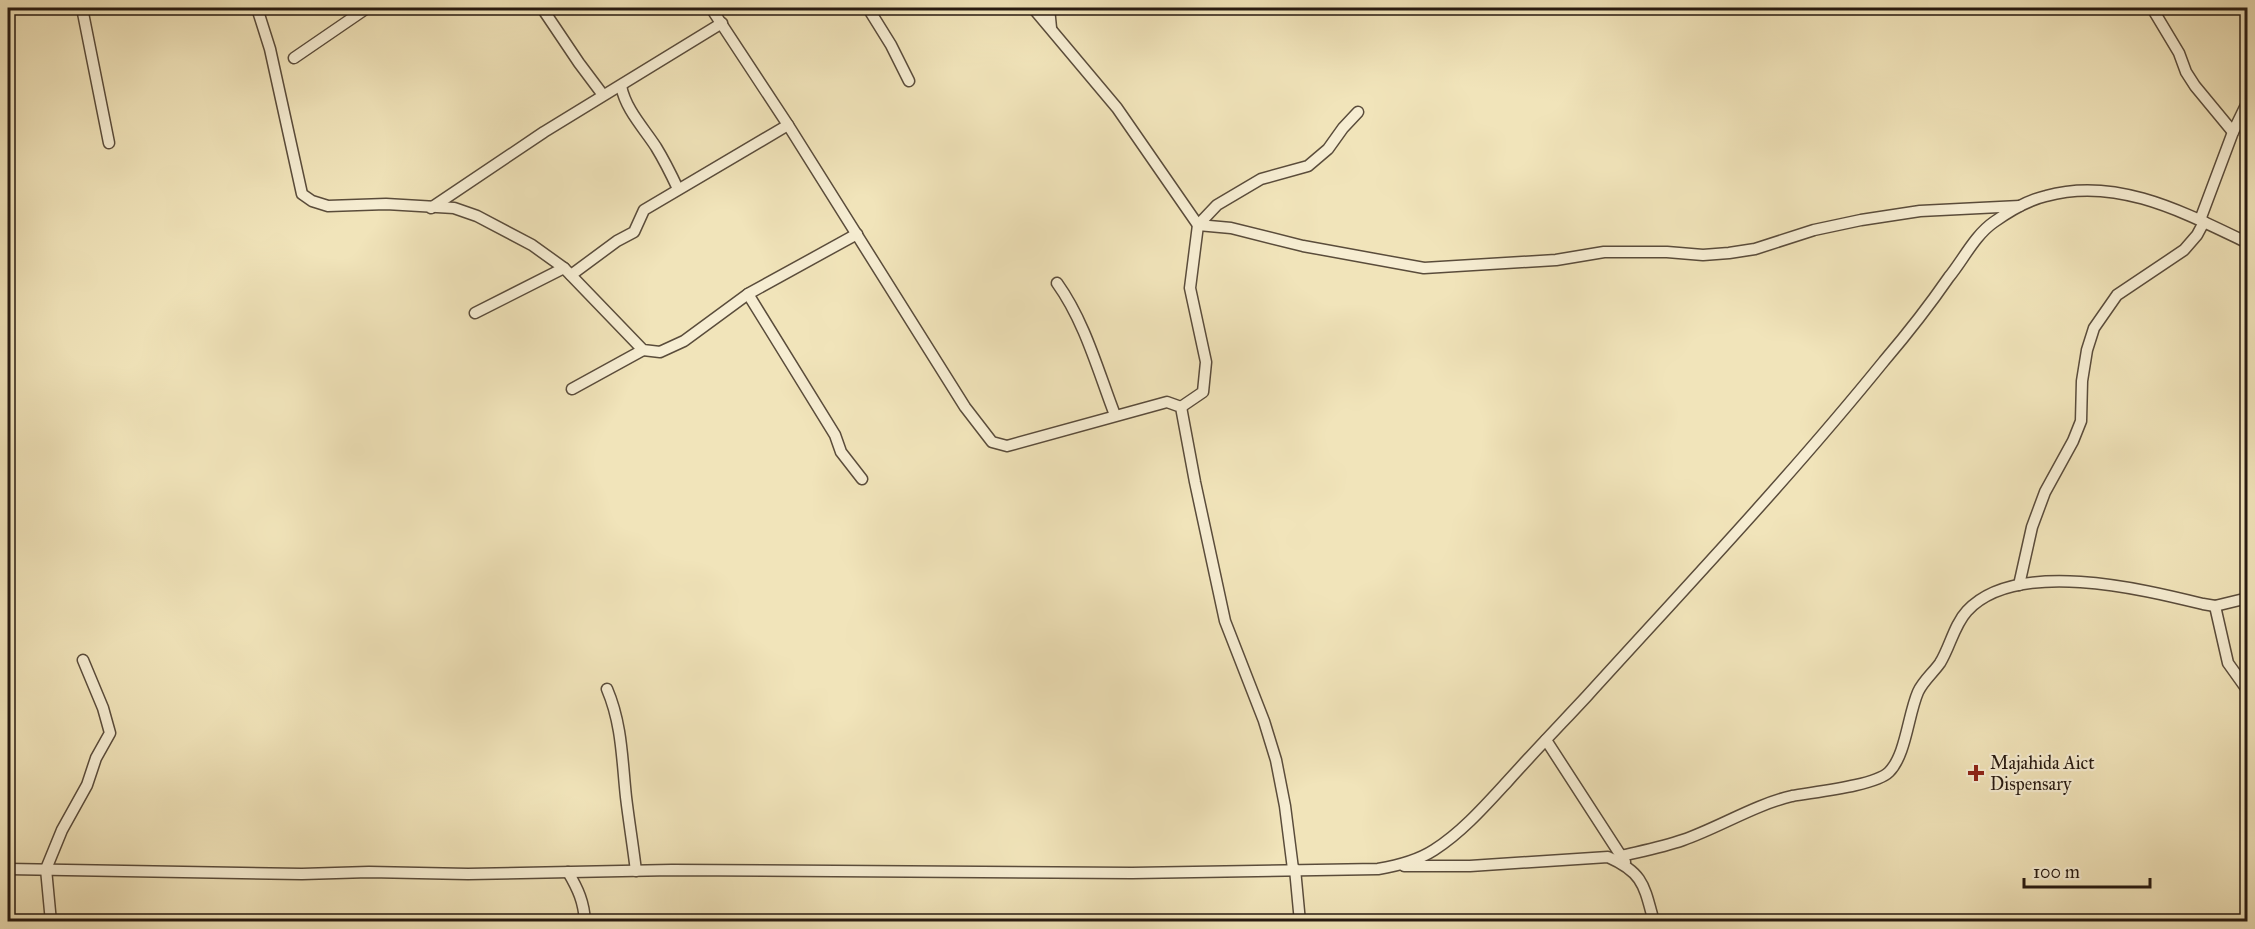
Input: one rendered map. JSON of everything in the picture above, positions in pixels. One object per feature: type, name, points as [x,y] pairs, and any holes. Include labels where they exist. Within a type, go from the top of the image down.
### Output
[{"type":"street","points":[[82,8],[109,143]]},
{"type":"street","points":[[257,8],[270,49],[302,194],[312,201],[328,206],[386,204],[454,208],[477,216],[532,245],[567,271],[589,291],[643,350]]},
{"type":"street","points":[[294,58],[367,8]]},
{"type":"street","points":[[542,8],[603,95]]},
{"type":"street","points":[[711,8],[788,125],[965,406],[992,442],[1007,446],[1167,402],[1181,407]]},
{"type":"street","points":[[868,8],[891,45],[909,81]]},
{"type":"street","points":[[1033,8],[1117,108],[1198,225]]},
{"type":"street","points":[[1048,8],[1051,28]]},
{"type":"street","points":[[2152,8],[2179,53],[2186,72],[2195,86],[2233,132]]},
{"type":"street","points":[[430,208],[603,95],[722,23]]},
{"type":"street","points":[[621,86],[623,98],[656,147],[678,189]]},
{"type":"street","points":[[2019,585],[2032,527],[2045,492],[2073,441],[2081,421],[2082,381],[2087,350],[2094,328],[2117,295],[2184,250],[2197,235],[2233,132],[2247,100]]},
{"type":"street","points":[[1181,407],[1203,392],[1206,362],[1190,288],[1198,225],[1218,205],[1261,179],[1308,166],[1328,149],[1342,128],[1358,112]]},
{"type":"street","points":[[475,313],[567,271],[634,232],[644,210],[788,125]]},
{"type":"street","points":[[1398,866],[1432,851],[1447,840],[1480,810],[1546,740],[1709,563],[1882,364],[1992,223],[2043,196],[2072,190],[2100,190],[2134,195],[2153,201],[2247,243]]},
{"type":"street","points":[[1198,225],[1231,228],[1303,246],[1424,268],[1556,260],[1604,252],[1667,252],[1704,255],[1729,253],[1755,249],[1814,230],[1861,220],[1920,211],[2023,206]]},
{"type":"street","points":[[572,389],[643,350],[660,352],[684,340],[748,294],[857,234]]},
{"type":"street","points":[[1058,283],[1086,338],[1115,415]]},
{"type":"street","points":[[748,294],[835,435],[841,452],[862,479]]},
{"type":"street","points":[[1181,407],[1225,621],[1264,722],[1276,760],[1285,807],[1300,921]]},
{"type":"street","points":[[8,869],[302,874],[636,871],[1132,873],[1470,866],[1595,856],[1624,861],[1790,797],[1862,783],[1887,774],[1899,755],[1919,690],[1940,663],[1966,611],[1981,600],[2039,580],[2117,585],[2215,606],[2247,598]]},
{"type":"street","points":[[2215,606],[2228,663],[2247,691]]},
{"type":"street","points":[[51,921],[46,869],[62,830],[87,785],[96,758],[110,733],[103,708],[82,660]]},
{"type":"street","points":[[607,689],[612,700],[622,747],[636,871]]},
{"type":"street","points":[[1546,740],[1624,861],[1645,888],[1653,921]]},
{"type":"street","points":[[568,872],[584,904],[585,921]]},
{"type":"place","name":"Majahida Aict Dispensary","points":[[1976,773]]}]
